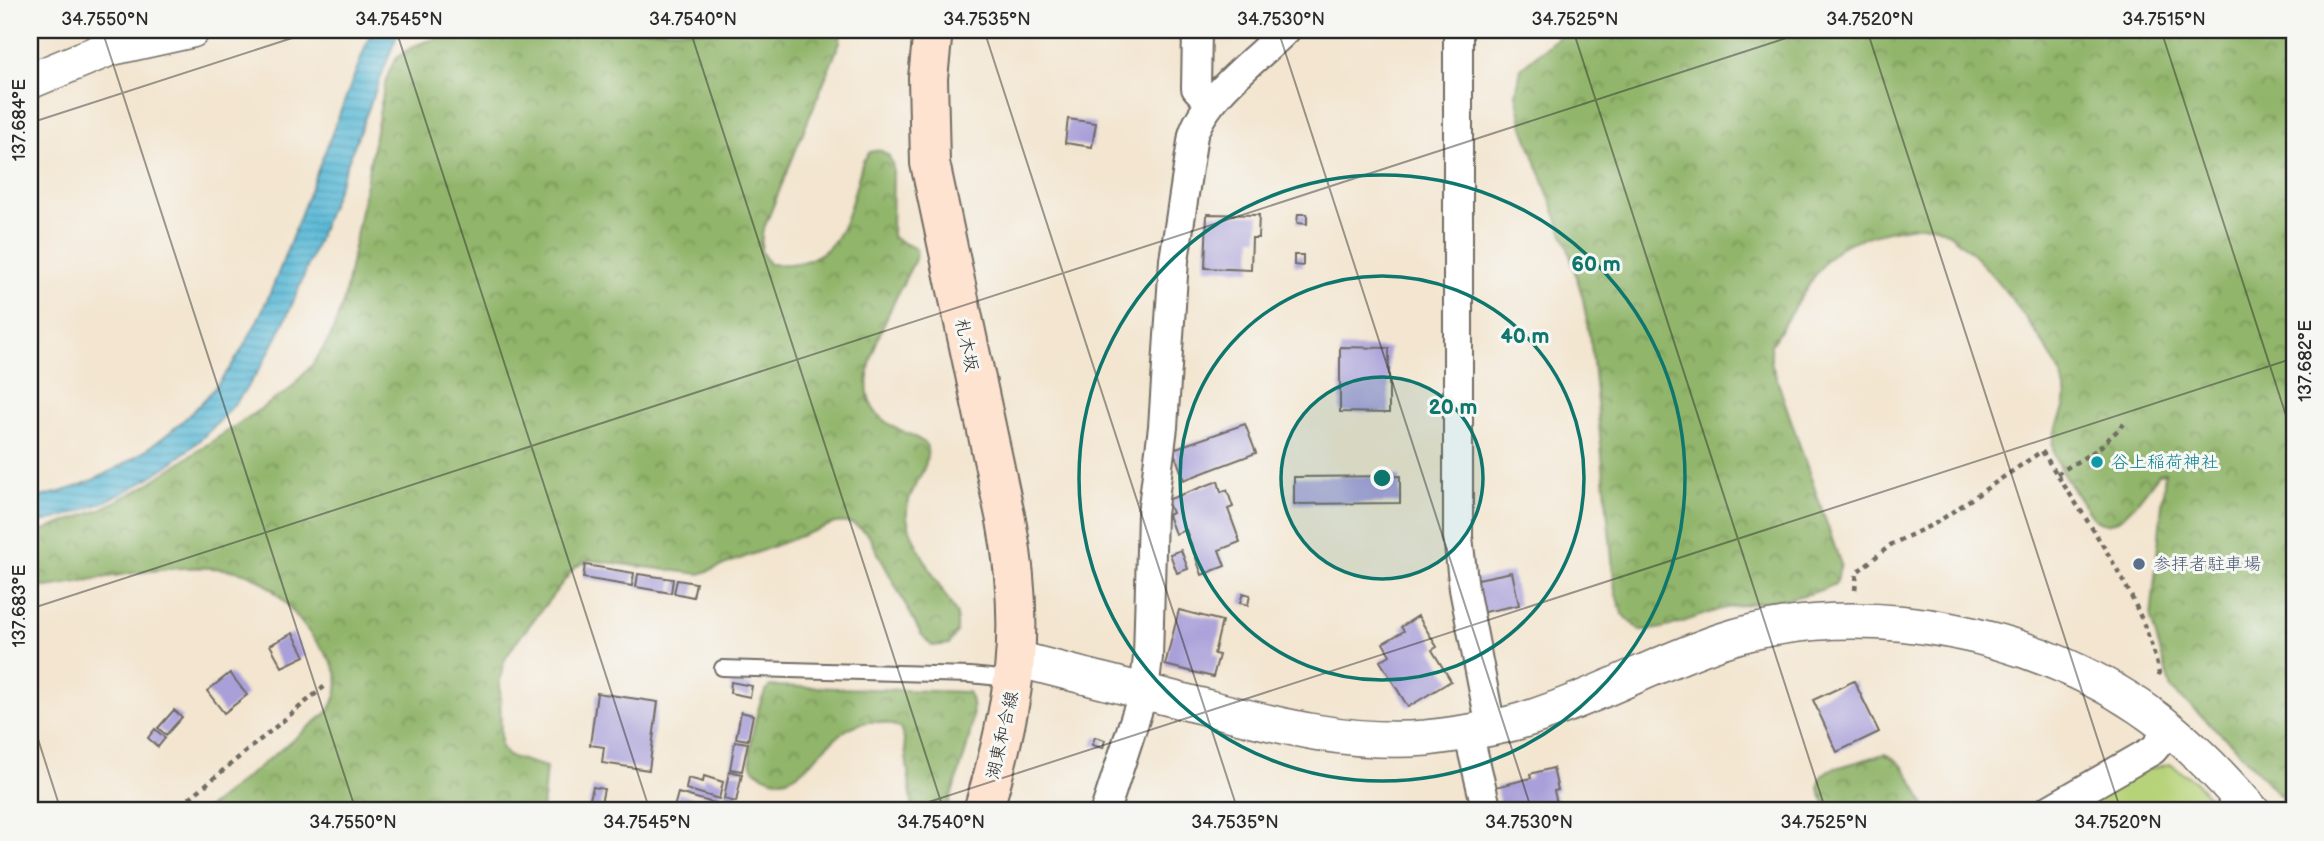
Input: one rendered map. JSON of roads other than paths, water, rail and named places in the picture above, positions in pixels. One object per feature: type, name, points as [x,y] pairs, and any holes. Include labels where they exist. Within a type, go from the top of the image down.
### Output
[{"type":"main road","name":"札木坂","points":[[933,30],[928,78],[930,163],[1014,565],[1018,611],[1016,669]]},
{"type":"main road","name":"湖東和合線","points":[[983,811],[1002,747],[1016,669]]},
{"type":"street","points":[[30,82],[110,48],[192,30]]},
{"type":"street","points":[[1197,30],[1196,88],[1210,103]]},
{"type":"street","points":[[1105,811],[1144,691],[1148,657],[1152,514],[1163,427],[1174,260],[1193,135],[1198,118],[1210,103],[1286,30]]},
{"type":"street","points":[[1458,30],[1458,537],[1487,811]]},
{"type":"street","points":[[1016,669],[1144,691],[1316,734],[1369,739],[1423,738],[1479,730],[1554,709],[1665,661],[1726,640],[1790,627],[1856,622],[1920,626],[1985,638],[2047,658],[2106,687],[2159,722],[2211,765],[2252,811]]},
{"type":"street","points":[[2047,811],[2152,750],[2159,722]]},
{"type":"lane","points":[[722,668],[970,675],[1016,669]]},
{"type":"water","points":[[372,30],[399,30],[281,330],[240,397],[217,424],[190,448],[130,489],[64,516],[30,524],[30,499],[61,492],[91,480],[121,466],[149,448],[199,405],[239,354],[276,278]]},
{"type":"place","name":"谷上稲荷神社","points":[[2097,462]]},
{"type":"place","name":"参拝者駐車場","points":[[2139,564]]}]
